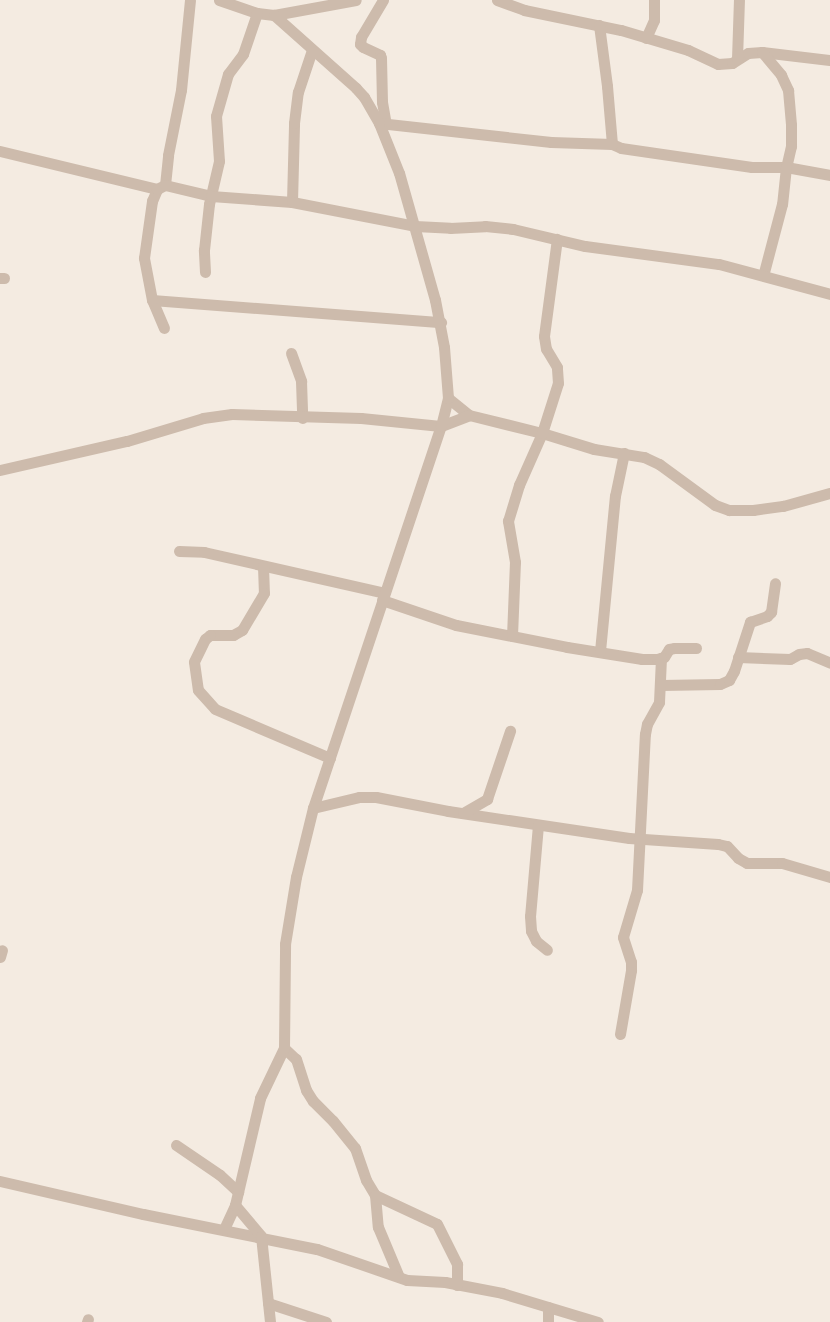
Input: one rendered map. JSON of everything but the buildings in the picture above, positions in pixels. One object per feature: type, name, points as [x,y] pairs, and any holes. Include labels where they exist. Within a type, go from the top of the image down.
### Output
[{"type":"street","points":[[164,328],[152,300],[144,258],[148,226],[161,187],[181,90],[190,0]]},
{"type":"street","points":[[219,0],[256,13],[274,15],[308,4],[356,0]]},
{"type":"street","points":[[382,123],[381,58],[380,55],[360,44],[361,37],[383,0]]},
{"type":"street","points":[[646,38],[654,20],[654,0]]},
{"type":"street","points":[[737,59],[739,0]]},
{"type":"street","points":[[503,1],[524,10],[602,26],[688,50],[718,64],[732,63],[748,53],[762,52],[830,60]]},
{"type":"street","points":[[205,272],[204,250],[211,196],[220,150],[216,116],[228,74],[243,54],[256,13]]},
{"type":"street","points":[[224,1229],[235,1205],[256,1112],[284,1048],[285,944],[296,877],[313,808],[441,426],[448,398],[441,322],[400,173],[382,123],[356,88],[274,15]]},
{"type":"street","points":[[602,26],[612,144]]},
{"type":"street","points":[[292,202],[295,116],[298,92],[312,50]]},
{"type":"street","points":[[762,52],[781,75],[788,90],[791,146],[786,167],[782,204],[763,276]]},
{"type":"street","points":[[382,123],[551,142],[612,144],[752,168],[786,167],[830,175]]},
{"type":"street","points":[[0,151],[161,187],[211,196],[292,202],[415,226],[450,228],[485,226],[593,247],[719,264],[830,294]]},
{"type":"street","points":[[512,636],[516,562],[508,521],[519,485],[542,433],[559,375],[546,349],[544,336],[557,239]]},
{"type":"street","points":[[152,300],[441,322]]},
{"type":"street","points":[[291,353],[301,381],[302,418]]},
{"type":"street","points":[[448,398],[469,415],[542,433],[594,449],[644,457],[659,464],[714,505],[729,510],[754,510],[776,507],[829,493]]},
{"type":"street","points":[[0,470],[127,441],[203,418],[232,414],[302,418],[361,418],[441,426],[469,415]]},
{"type":"street","points":[[600,651],[615,496],[624,453]]},
{"type":"street","points":[[179,552],[204,552],[383,597],[456,625],[642,659],[661,658]]},
{"type":"street","points":[[263,566],[264,593],[242,630],[233,635],[210,635],[205,639],[194,662],[198,690],[215,709],[330,758]]},
{"type":"street","points":[[661,685],[720,684],[729,680],[750,622],[767,616],[771,612],[775,583]]},
{"type":"street","points":[[620,1034],[631,970],[631,962],[623,937],[637,890],[645,734],[647,724],[660,702],[661,658],[669,649],[696,648]]},
{"type":"street","points":[[738,656],[790,660],[804,653],[830,663]]},
{"type":"street","points":[[463,813],[487,799],[510,731]]},
{"type":"street","points":[[313,808],[359,797],[376,797],[463,813],[641,840],[727,846],[738,858],[748,862],[782,863],[830,876]]},
{"type":"street","points":[[538,825],[530,916],[531,931],[536,941],[546,950]]},
{"type":"street","points":[[284,1048],[296,1059],[306,1090],[313,1101],[333,1121],[355,1148],[366,1180],[375,1195],[376,1220],[399,1277]]},
{"type":"street","points":[[176,1145],[220,1175],[238,1192]]},
{"type":"street","points":[[0,1181],[143,1214],[261,1236],[318,1249],[399,1277],[502,1293],[598,1322]]},
{"type":"street","points":[[375,1195],[437,1224],[457,1264],[457,1285]]},
{"type":"street","points":[[235,1205],[261,1236],[270,1322]]},
{"type":"street","points":[[268,1303],[326,1322]]},
{"type":"street","points":[[548,1308],[548,1322]]}]
